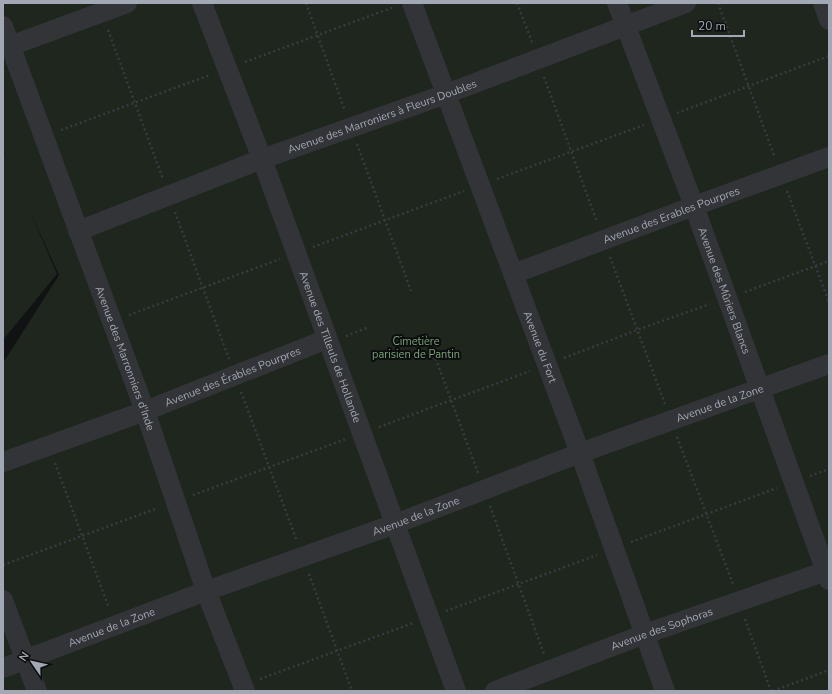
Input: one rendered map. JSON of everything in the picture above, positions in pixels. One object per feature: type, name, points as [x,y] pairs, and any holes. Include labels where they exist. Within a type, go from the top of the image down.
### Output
[{"type":"lane","points":[[10,46],[127,3]]},
{"type":"lane","name":"Avenue des Tilleuls de Hollande","points":[[202,3],[262,159],[456,691]]},
{"type":"lane","name":"Avenue du Fort","points":[[412,3],[580,453],[665,691]]},
{"type":"lane","name":"Avenue des Mûriers Blancs","points":[[617,3],[728,298],[828,574]]},
{"type":"lane","name":"Avenue des Marroniers à Fleurs Doubles","points":[[78,230],[262,159],[446,94],[686,3]]},
{"type":"lane","points":[[823,3],[829,20]]},
{"type":"lane","name":"Avenue des Marronniers d'Inde","points":[[3,26],[145,411],[206,591],[244,688]]},
{"type":"lane","name":"Avenue des Erables Pourpres","points":[[513,274],[829,157]]},
{"type":"lane","name":"Avenue des Érables Pourpres","points":[[3,462],[145,411],[235,375],[328,341]]},
{"type":"lane","name":"Avenue de la Zone","points":[[3,668],[206,591],[395,524],[580,453],[829,364]]},
{"type":"lane","name":"Avenue des Sophoras","points":[[495,691],[645,634],[739,601],[828,574]]},
{"type":"lane","points":[[3,600],[37,691]]},
{"type":"path","points":[[306,3],[411,291]]},
{"type":"path","points":[[517,3],[772,691],[829,670]]},
{"type":"path","points":[[718,3],[829,302]]},
{"type":"path","points":[[101,12],[352,691]]},
{"type":"path","points":[[3,565],[829,260]]},
{"type":"path","points":[[328,341],[369,327]]},
{"type":"path","points":[[427,335],[550,670]]},
{"type":"path","points":[[48,446],[116,626]]},
{"type":"path","points":[[244,688],[337,651],[829,469]]},
{"type":"green space","name":"Cimetière parisien de Pantin","points":[[3,3],[829,3],[829,691],[3,691],[3,363],[59,275],[29,209],[57,274],[3,340],[3,151],[9,162],[3,150]]}]
